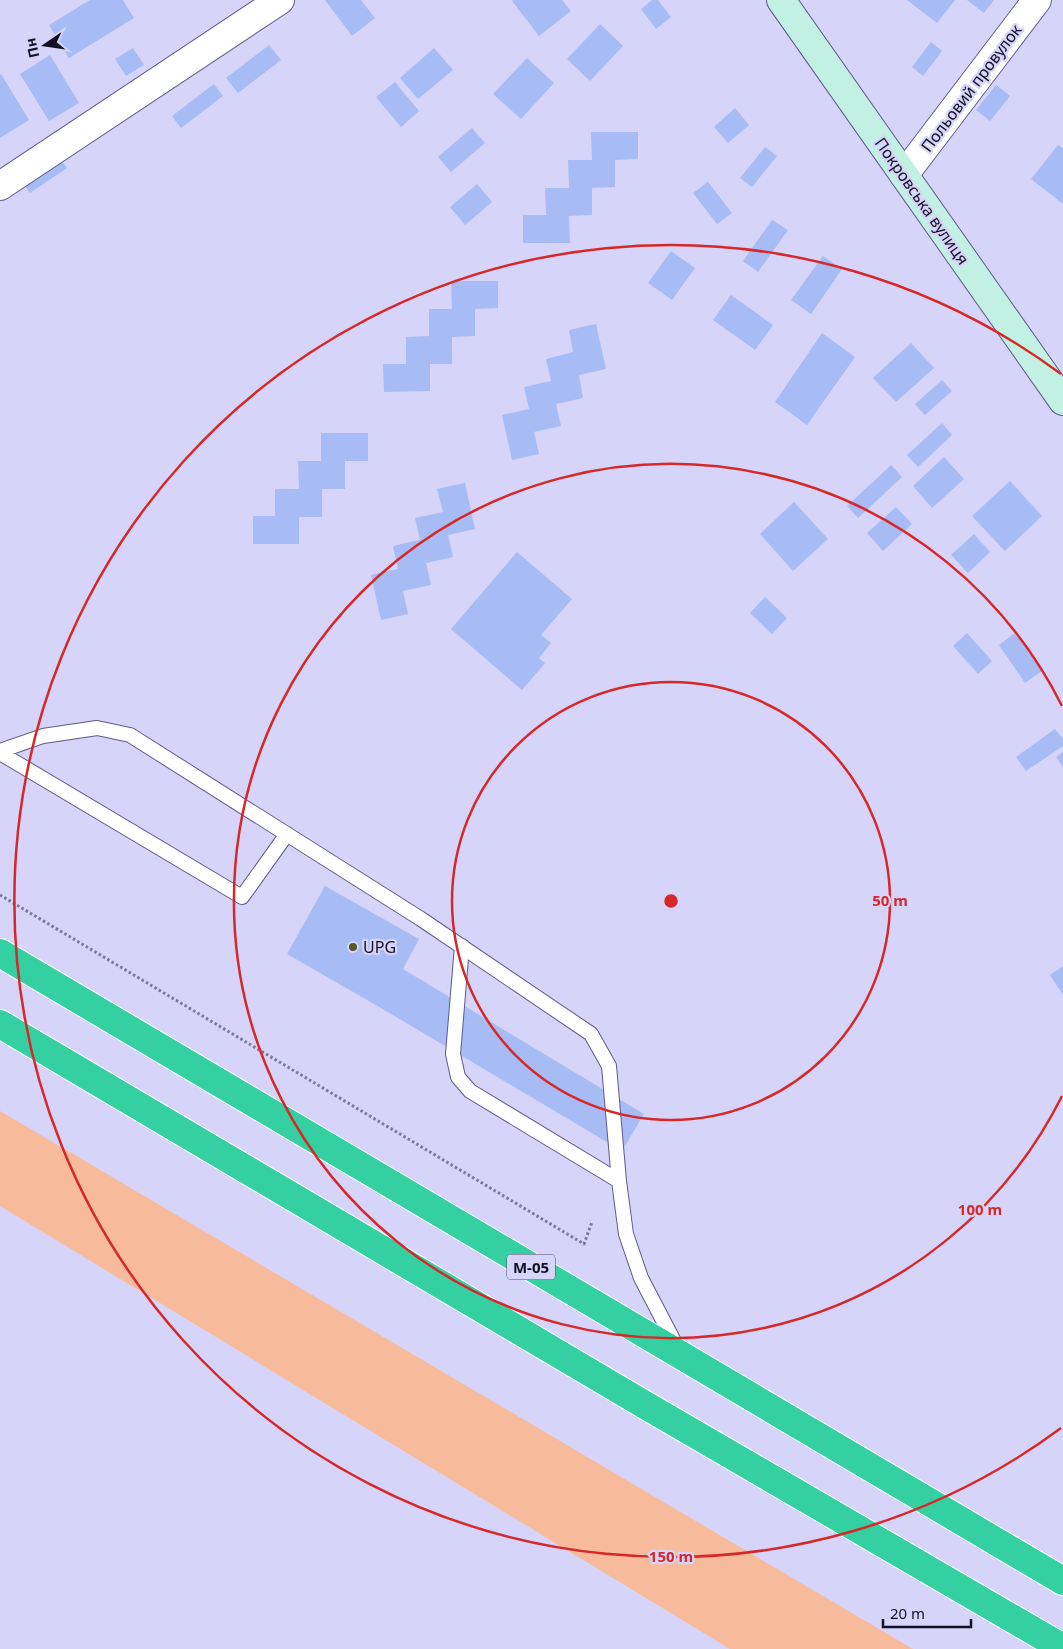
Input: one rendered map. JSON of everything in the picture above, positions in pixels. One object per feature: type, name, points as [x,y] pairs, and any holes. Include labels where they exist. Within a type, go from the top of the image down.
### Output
[{"type":"highway","name":"М-05","points":[[0,953],[1063,1581]]},
{"type":"highway","points":[[0,1024],[662,1415],[1063,1648]]},
{"type":"street","points":[[0,186],[280,0]]},
{"type":"street","name":"Покровська вулиця","points":[[781,0],[1063,401]]},
{"type":"street","name":"Польовий провулок","points":[[904,175],[1037,0]]},
{"type":"lane","points":[[0,752],[43,736],[97,728],[130,735],[462,946],[591,1034],[609,1066],[619,1181],[626,1234],[640,1278],[682,1356]]},
{"type":"lane","points":[[0,752],[242,897],[287,834]]},
{"type":"lane","points":[[462,946],[454,1054],[458,1077],[470,1091],[619,1181]]},
{"type":"path","points":[[0,895],[584,1244],[592,1222]]},
{"type":"shaded area","points":[[0,1111],[913,1649],[730,1649],[0,1206]]},
{"type":"building","points":[[90,0],[123,0],[134,18],[69,58],[49,25]]},
{"type":"building","points":[[325,0],[361,0],[375,18],[352,36]]},
{"type":"building","points":[[513,0],[562,0],[571,11],[539,36]]},
{"type":"building","points":[[652,0],[658,0],[671,17],[656,29],[641,9]]},
{"type":"building","points":[[907,0],[955,0],[937,23]]},
{"type":"building","points":[[967,0],[994,0],[984,13]]},
{"type":"building","points":[[600,24],[623,46],[590,81],[567,59]]},
{"type":"building","points":[[931,42],[942,51],[923,76],[912,67]]},
{"type":"building","points":[[269,45],[281,60],[238,93],[226,78]]},
{"type":"building","points":[[133,48],[144,65],[126,76],[115,59]]},
{"type":"building","points":[[434,48],[453,70],[418,99],[400,78]]},
{"type":"building","points":[[50,55],[79,103],[49,121],[20,74]]},
{"type":"building","points":[[527,58],[554,83],[521,119],[493,94]]},
{"type":"building","points":[[0,75],[29,120],[0,138]]},
{"type":"building","points":[[395,82],[419,111],[401,127],[376,97]]},
{"type":"building","points":[[214,84],[223,96],[181,128],[172,116]]},
{"type":"building","points":[[996,85],[1010,96],[990,121],[976,110]]},
{"type":"building","points":[[735,108],[749,125],[728,143],[714,127]]},
{"type":"building","points":[[472,128],[485,143],[451,172],[438,157]]},
{"type":"building","points":[[591,132],[638,132],[638,159],[615,160],[615,187],[592,188],[592,215],[569,216],[570,243],[523,243],[523,215],[546,215],[545,188],[569,188],[568,160],[592,160]]},
{"type":"building","points":[[1058,145],[1063,148],[1063,204],[1031,179]]},
{"type":"building","points":[[765,147],[777,156],[752,187],[740,178]]},
{"type":"building","points":[[59,157],[67,168],[30,193],[22,182]]},
{"type":"building","points":[[708,182],[732,213],[717,224],[693,193]]},
{"type":"building","points":[[477,184],[492,202],[465,225],[450,207]]},
{"type":"building","points":[[772,220],[788,230],[758,272],[743,261]]},
{"type":"building","points":[[671,251],[695,268],[672,300],[648,283]]},
{"type":"building","points":[[823,256],[842,269],[811,314],[791,300]]},
{"type":"building","points":[[451,281],[498,281],[498,308],[475,309],[475,336],[452,337],[452,364],[430,364],[430,391],[384,392],[383,364],[406,364],[406,337],[429,336],[429,309],[452,309]]},
{"type":"building","points":[[731,295],[773,325],[755,350],[713,320]]},
{"type":"building","points":[[596,324],[606,369],[579,375],[583,398],[556,404],[561,426],[534,432],[539,454],[512,460],[502,415],[529,409],[524,387],[551,381],[546,359],[573,352],[569,330]]},
{"type":"building","points":[[822,333],[855,357],[807,425],[775,402]]},
{"type":"building","points":[[911,343],[934,368],[896,402],[873,378]]},
{"type":"building","points":[[942,380],[952,391],[925,415],[915,404]]},
{"type":"building","points":[[942,423],[952,435],[918,467],[907,455]]},
{"type":"building","points":[[321,433],[368,433],[368,461],[345,461],[345,489],[322,489],[322,517],[299,517],[299,544],[253,544],[253,516],[275,516],[275,489],[299,489],[298,461],[321,461]]},
{"type":"building","points":[[944,457],[964,479],[932,508],[913,486]]},
{"type":"building","points":[[891,465],[902,477],[858,518],[847,506]]},
{"type":"building","points":[[1010,481],[1042,516],[1005,551],[972,516]]},
{"type":"building","points":[[465,483],[475,529],[448,535],[453,557],[426,563],[431,585],[403,591],[408,614],[381,620],[371,575],[398,569],[393,546],[420,540],[415,518],[443,512],[437,489]]},
{"type":"building","points":[[794,502],[828,539],[793,571],[760,534]]},
{"type":"building","points":[[896,507],[912,524],[883,551],[867,533]]},
{"type":"building","points":[[974,534],[990,552],[968,573],[951,555]]},
{"type":"building","points":[[517,552],[572,599],[541,635],[551,643],[539,658],[545,663],[522,690],[451,629]]},
{"type":"building","points":[[765,597],[787,618],[772,634],[750,613]]},
{"type":"building","points":[[967,633],[992,661],[978,674],[953,646]]},
{"type":"building","points":[[1015,633],[1042,671],[1025,683],[999,645]]},
{"type":"building","points":[[1055,729],[1063,739],[1063,746],[1026,771],[1016,757]]},
{"type":"building","points":[[1063,752],[1063,767],[1056,757]]},
{"type":"building","points":[[325,886],[419,939],[403,969],[644,1114],[622,1151],[287,954]]},
{"type":"building","points":[[1063,966],[1063,995],[1050,975]]},
{"type":"place","name":"UPG","points":[[353,947]]}]
